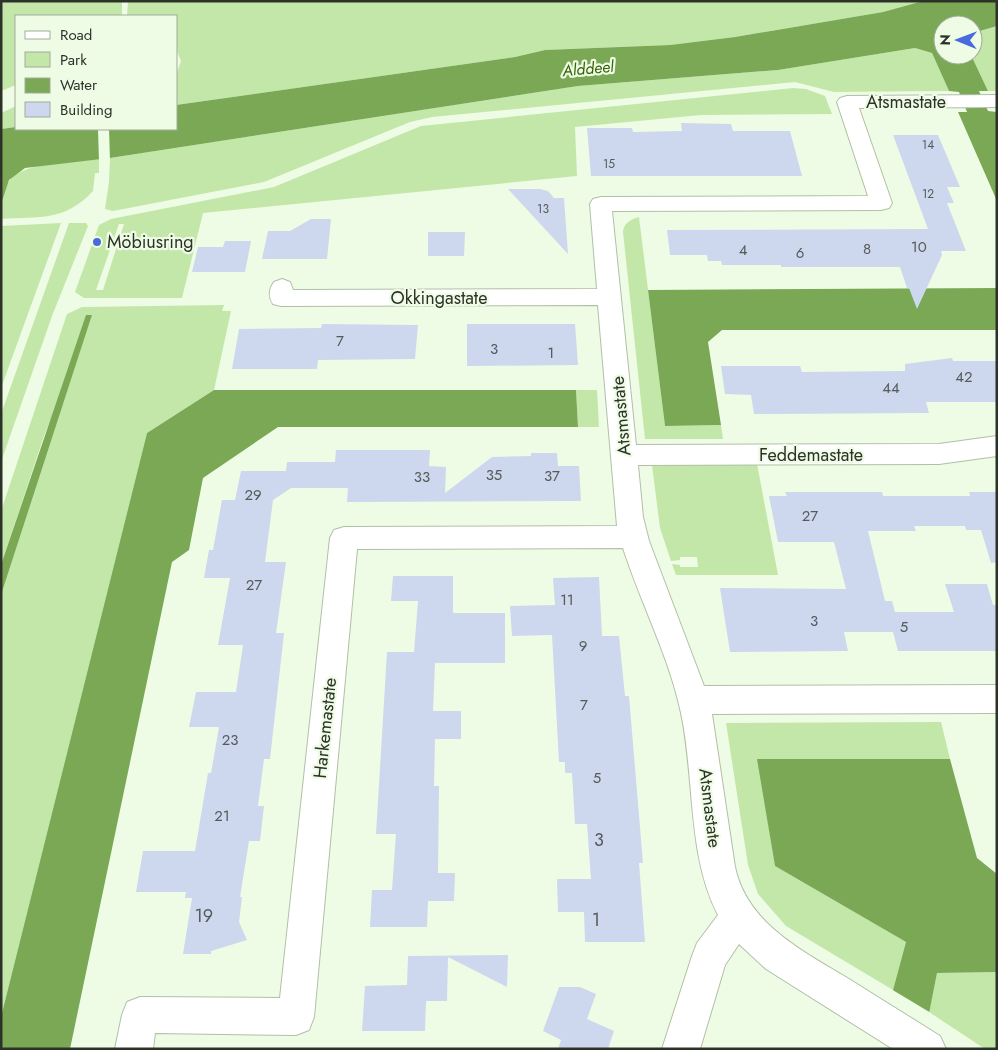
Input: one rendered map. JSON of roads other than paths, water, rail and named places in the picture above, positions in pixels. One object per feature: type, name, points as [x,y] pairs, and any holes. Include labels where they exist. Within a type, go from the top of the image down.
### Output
[{"type":"street","name":"Atsmastate","points":[[926,1048],[779,956],[756,939],[738,916],[724,890],[716,858],[701,737],[693,700],[683,665],[640,561],[633,537],[601,204],[882,203],[847,102],[981,101]]},
{"type":"street","name":"Okkingastate","points":[[282,287],[281,298],[609,298]]},
{"type":"street","name":"Feddemastate","points":[[624,455],[939,454],[997,446]]},
{"type":"street","name":"Harkemastate","points":[[134,1049],[140,1015],[296,1017],[344,538],[633,537]]},
{"type":"street","points":[[693,700],[997,699]]},
{"type":"street","points":[[681,1049],[710,956],[738,916]]},
{"type":"water","name":"Alddeel","points":[[923,1],[997,1],[997,26],[983,30],[983,15],[933,15],[933,55],[932,53],[915,48],[778,70],[578,86],[110,158],[25,168],[9,180],[1,204],[1,129],[15,127],[15,130],[178,130],[178,105],[515,57],[545,50],[670,45],[735,37],[883,12]]},
{"type":"water","points":[[937,65],[976,65],[988,91],[979,91],[988,111],[997,112],[997,201],[958,112],[967,112],[959,92],[949,91]]},
{"type":"water","points":[[997,288],[997,330],[722,330],[708,342],[721,425],[665,426],[648,290]]},
{"type":"water","points":[[86,315],[92,315],[1,595],[1,565]]},
{"type":"water","points":[[214,390],[576,390],[578,427],[278,427],[203,478],[189,550],[172,562],[70,1049],[1,1049],[1,1017],[147,433]]},
{"type":"water","points":[[757,759],[950,759],[977,858],[997,874],[997,972],[937,973],[922,1049],[893,990],[906,942],[775,866]]},
{"type":"place","name":"Möbiusring","points":[[97,242]]}]
